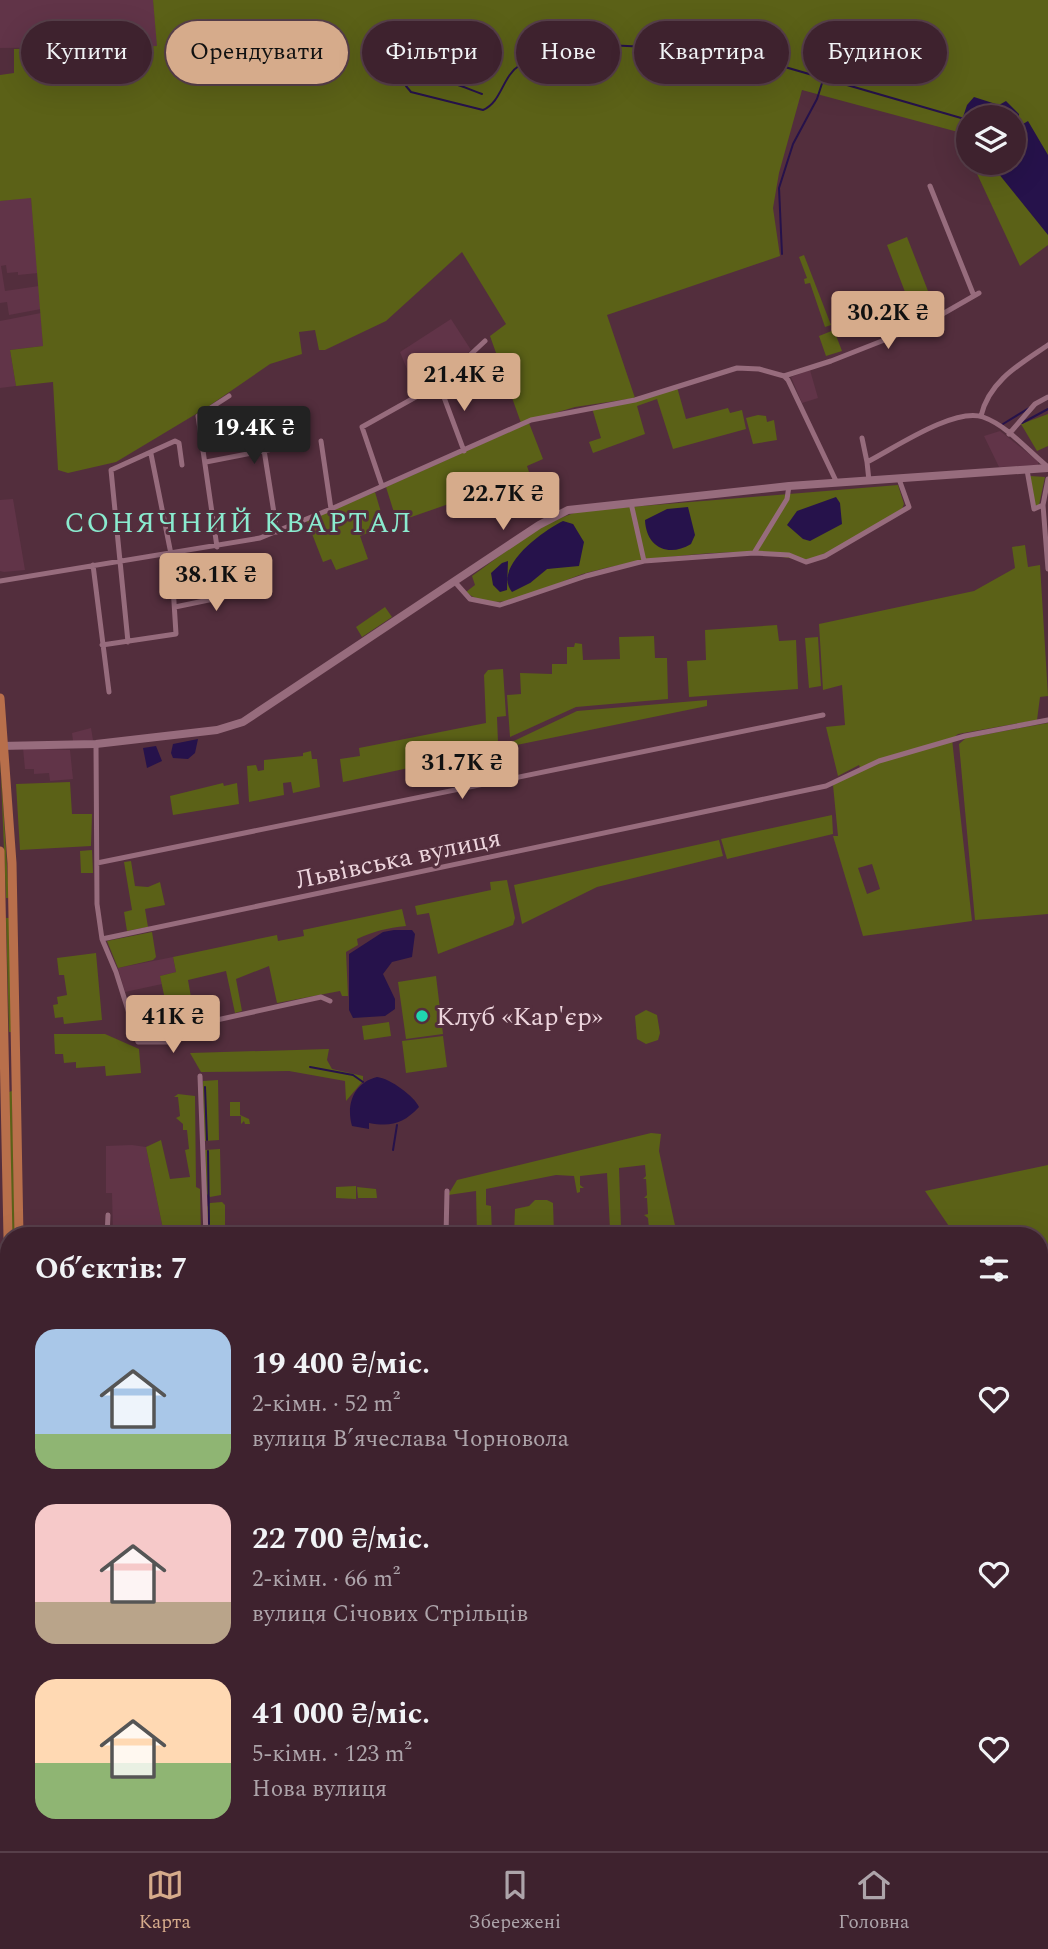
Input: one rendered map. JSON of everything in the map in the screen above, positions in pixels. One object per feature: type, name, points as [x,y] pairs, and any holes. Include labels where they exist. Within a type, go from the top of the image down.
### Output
[{"type":"main road","points":[[0,698],[13,909],[19,1227]]},
{"type":"main road","points":[[0,851],[5,1038],[2,1050],[6,1090],[8,1227]]},
{"type":"main road","points":[[2,910],[13,909]]},
{"type":"main road","points":[[5,1038],[16,1037]]},
{"type":"main road","points":[[6,1090],[17,1090]]},
{"type":"street","points":[[0,581],[217,547],[277,532],[531,420],[635,400],[737,368],[752,368],[784,376],[831,361],[925,324],[976,294],[930,186]]},
{"type":"street","points":[[382,486],[362,428],[439,384],[485,341]]},
{"type":"street","points":[[981,416],[983,406],[999,381],[1048,345]]},
{"type":"street","points":[[784,376],[794,389],[837,484]]},
{"type":"street","points":[[439,384],[464,450]]},
{"type":"street","points":[[217,547],[198,416],[229,396]]},
{"type":"street","points":[[1009,434],[1035,404],[1048,397]]},
{"type":"street","points":[[867,462],[951,419],[981,416],[1009,434],[1048,467]]},
{"type":"street","points":[[862,438],[869,481]]},
{"type":"street","points":[[321,440],[331,509]]},
{"type":"street","points":[[128,642],[111,470],[177,441],[182,465]]},
{"type":"street","points":[[205,462],[298,444]]},
{"type":"street","points":[[264,450],[277,532]]},
{"type":"street","points":[[102,645],[176,634],[172,554],[151,454]]},
{"type":"street","points":[[2,745],[96,744],[217,730],[243,722],[558,514],[580,508],[789,486],[1048,467]]},
{"type":"street","points":[[1027,470],[1034,509],[1044,505]]},
{"type":"street","points":[[454,581],[470,599],[500,605],[570,580],[645,561],[754,553],[789,555],[806,562],[825,556],[909,508],[899,479]]},
{"type":"street","points":[[1048,479],[1044,505],[1048,569]]},
{"type":"street","points":[[754,553],[787,499],[789,486]]},
{"type":"street","points":[[631,503],[645,561]]},
{"type":"street","points":[[93,565],[108,692]]},
{"type":"street","points":[[175,607],[252,591]]},
{"type":"street","points":[[97,863],[823,715]]},
{"type":"street","name":"Львівська вулиця","points":[[102,939],[826,786],[879,761],[965,736],[1048,720]]},
{"type":"street","points":[[96,744],[97,863],[102,939],[116,972],[135,1039],[141,1044],[175,1042],[179,1034],[194,1024],[321,997],[330,1001]]},
{"type":"street","points":[[2,1050],[16,1050]]},
{"type":"street","points":[[3,1070],[16,1069]]},
{"type":"street","points":[[200,1076],[206,1227]]},
{"type":"street","points":[[446,1227],[447,1191]]},
{"type":"street","points":[[107,1215],[107,1227]]},
{"type":"shaded area","points":[[0,0],[153,0],[158,46],[152,46],[152,21],[21,21],[21,48],[0,48]]},
{"type":"shaded area","points":[[974,97],[999,105],[967,105]]},
{"type":"shaded area","points":[[1028,121],[1048,155],[1048,235],[1000,175],[1026,175]]},
{"type":"shaded area","points":[[31,197],[38,273],[7,273],[6,265],[1,266],[5,291],[39,286],[41,309],[9,315],[7,302],[0,303],[0,201]]},
{"type":"shaded area","points":[[41,313],[43,346],[10,350],[16,386],[0,388],[0,321]]},
{"type":"shaded area","points":[[451,319],[471,350],[438,380],[416,391],[400,352]]},
{"type":"shaded area","points":[[810,370],[818,398],[802,403],[791,377]]},
{"type":"shaded area","points":[[1000,431],[1038,461],[1038,465],[999,467],[984,436]]},
{"type":"shaded area","points":[[836,497],[840,503],[842,524],[810,541],[803,539],[787,525],[797,511]]},
{"type":"shaded area","points":[[13,499],[25,570],[4,572],[0,571],[0,500]]},
{"type":"shaded area","points":[[688,507],[695,535],[691,544],[667,550],[654,543],[649,537],[645,520],[667,509]]},
{"type":"shaded area","points":[[563,521],[573,524],[584,542],[579,566],[547,569],[530,583],[512,592],[508,582],[514,561],[544,532]]},
{"type":"shaded area","points":[[508,561],[507,590],[500,592],[493,585],[491,573]]},
{"type":"shaded area","points":[[91,728],[93,740],[73,741],[72,733]]},
{"type":"shaded area","points":[[198,739],[195,753],[188,759],[173,758],[173,744]]},
{"type":"shaded area","points":[[156,746],[162,761],[147,768],[143,748]]},
{"type":"shaded area","points":[[23,748],[70,750],[73,779],[50,781],[49,773],[34,774],[34,769],[25,769]]},
{"type":"shaded area","points":[[412,930],[415,934],[412,957],[392,962],[383,974],[395,999],[395,1009],[385,1016],[353,1018],[349,1010],[349,954],[383,932]]},
{"type":"shaded area","points":[[173,957],[176,972],[160,976],[162,984],[125,992],[118,968]]},
{"type":"shaded area","points":[[377,1077],[401,1089],[413,1098],[419,1107],[396,1123],[369,1123],[369,1129],[352,1126],[350,1110],[353,1096],[362,1084]]},
{"type":"shaded area","points":[[106,1146],[146,1147],[163,1227],[113,1227],[112,1193],[106,1193]]},
{"type":"green space","points":[[153,0],[1048,0],[1048,245],[1020,266],[978,175],[1026,175],[1026,105],[956,105],[956,131],[802,90],[779,173],[773,208],[780,256],[607,315],[635,398],[575,407],[521,423],[490,336],[506,324],[462,252],[386,321],[325,350],[319,350],[315,330],[299,332],[302,354],[270,364],[206,408],[116,462],[68,473],[58,470],[53,382],[16,386],[10,350],[43,346],[31,198],[0,201],[0,75],[14,73],[14,49],[21,49],[21,84],[152,84],[152,46],[157,46]]},
{"type":"green space","points":[[907,237],[935,309],[915,318],[887,245]]},
{"type":"green space","points":[[804,255],[831,325],[825,327],[810,283],[805,284],[804,279],[807,278],[799,257]]},
{"type":"green space","points":[[834,330],[842,351],[826,356],[819,336]]},
{"type":"green space","points":[[677,387],[686,419],[728,408],[730,413],[742,410],[746,429],[673,449],[657,399],[637,406],[645,434],[593,453],[589,442],[601,438],[592,408]]},
{"type":"green space","points":[[1048,414],[1048,446],[1037,451],[1021,424]]},
{"type":"green space","points":[[766,416],[767,422],[774,420],[777,440],[753,444],[746,418]]},
{"type":"green space","points":[[529,423],[543,459],[527,466],[530,475],[478,493],[472,475],[457,481],[463,499],[397,522],[386,487]]},
{"type":"green space","points":[[1030,476],[1045,477],[1039,505],[1035,505]]},
{"type":"green space","points":[[898,485],[904,504],[902,509],[842,545],[808,559],[750,552],[688,555],[647,560],[586,573],[509,600],[493,602],[466,592],[475,585],[472,576],[511,548],[551,522],[581,511]],"holes":[[[573,524],[583,542],[566,565],[547,569],[530,583],[510,571],[515,564]]]},
{"type":"green space","points":[[375,492],[383,519],[372,524],[373,531],[360,536],[368,559],[336,570],[331,559],[323,562],[307,521]]},
{"type":"green space","points":[[1025,545],[1028,567],[1040,565],[1048,696],[1040,697],[1037,720],[958,734],[952,739],[972,921],[863,936],[833,836],[838,836],[833,785],[861,770],[859,765],[838,776],[826,727],[845,725],[842,685],[823,690],[819,624],[974,591],[1015,568],[1012,547]],"holes":[[[872,864],[880,889],[867,894],[858,868]]]},
{"type":"green space","points":[[385,607],[392,617],[362,637],[356,627]]},
{"type":"green space","points":[[777,625],[779,641],[796,640],[798,689],[689,697],[687,661],[706,660],[705,630]]},
{"type":"green space","points":[[654,636],[655,658],[667,658],[668,699],[576,707],[510,737],[507,695],[521,694],[520,673],[552,674],[552,664],[567,664],[567,647],[574,647],[575,643],[582,644],[583,660],[620,659],[619,637]]},
{"type":"green space","points":[[818,637],[821,686],[809,688],[805,638]]},
{"type":"green space","points":[[503,669],[506,716],[497,717],[498,743],[493,750],[343,782],[340,759],[360,756],[359,748],[486,723],[484,675],[488,670]]},
{"type":"green space","points":[[707,700],[707,706],[497,749],[577,711]]},
{"type":"green space","points":[[1048,723],[1048,914],[975,920],[959,744],[966,738]]},
{"type":"green space","points":[[311,751],[312,759],[317,759],[320,787],[293,793],[291,782],[283,783],[284,795],[249,802],[247,766],[256,765],[258,771],[264,770],[264,760],[303,756],[303,753]]},
{"type":"green space","points":[[0,755],[9,898],[6,898]]},
{"type":"green space","points":[[70,782],[72,814],[92,814],[91,846],[20,850],[16,784]]},
{"type":"green space","points":[[223,783],[224,786],[237,783],[239,804],[173,815],[170,796]]},
{"type":"green space","points":[[832,815],[833,834],[727,859],[721,839]]},
{"type":"green space","points":[[719,840],[723,856],[597,887],[522,924],[514,885]]},
{"type":"green space","points":[[92,850],[93,873],[81,873],[80,851]]},
{"type":"green space","points":[[131,861],[135,886],[148,887],[160,882],[165,905],[145,909],[148,927],[127,931],[124,912],[132,910],[124,862]]},
{"type":"green space","points":[[507,880],[515,918],[513,925],[438,954],[429,913],[417,915],[415,906],[491,890],[490,882]]},
{"type":"green space","points":[[402,909],[406,926],[363,936],[357,939],[358,945],[346,952],[348,996],[342,996],[340,991],[277,1003],[269,966],[236,979],[242,1011],[235,1013],[226,971],[188,980],[195,1020],[185,1027],[181,1006],[167,1009],[160,976],[176,972],[173,957],[277,935],[278,941],[304,936],[303,930]]},
{"type":"green space","points":[[6,918],[9,918],[12,1032],[9,1032]]},
{"type":"green space","points":[[152,932],[156,957],[118,968],[107,941]]},
{"type":"green space","points":[[96,953],[102,1020],[64,1024],[63,1017],[55,1018],[53,1005],[58,1004],[57,997],[67,995],[64,975],[59,975],[57,958]]},
{"type":"green space","name":"Клуб «Кар'єр»","points":[[436,976],[443,1034],[406,1039],[398,982]]},
{"type":"green space","points":[[646,1010],[657,1015],[660,1033],[658,1040],[646,1044],[637,1039],[635,1016]]},
{"type":"green space","points":[[389,1022],[391,1036],[364,1040],[362,1026]]},
{"type":"green space","points":[[54,1034],[105,1034],[139,1049],[141,1073],[106,1076],[105,1066],[76,1068],[76,1062],[64,1063],[63,1054],[55,1054]]},
{"type":"green space","points":[[443,1036],[447,1067],[406,1073],[402,1041]]},
{"type":"green space","points":[[329,1049],[327,1060],[332,1069],[363,1076],[363,1081],[346,1101],[345,1081],[289,1071],[201,1072],[190,1053]]},
{"type":"green space","points":[[218,1080],[219,1140],[204,1141],[203,1081]]},
{"type":"green space","points":[[12,1091],[15,1227],[12,1227],[9,1092]]},
{"type":"green space","points":[[178,1094],[195,1096],[196,1187],[200,1189],[201,1227],[163,1227],[146,1147],[161,1140],[170,1179],[190,1177],[185,1150],[189,1149],[187,1130],[183,1130],[183,1124],[176,1118],[180,1116],[178,1097],[174,1097]]},
{"type":"green space","points":[[230,1102],[240,1102],[240,1115],[249,1119],[250,1124],[245,1124],[244,1121],[241,1124],[241,1116],[230,1116]]},
{"type":"green space","points":[[651,1133],[661,1134],[659,1151],[675,1227],[649,1227],[648,1218],[644,1215],[648,1214],[647,1198],[644,1198],[647,1195],[646,1179],[643,1179],[646,1176],[645,1165],[619,1168],[621,1227],[610,1227],[607,1173],[580,1176],[580,1185],[584,1188],[580,1188],[577,1193],[574,1176],[556,1175],[486,1189],[486,1205],[491,1206],[492,1227],[477,1227],[476,1191],[448,1195],[457,1180]]},
{"type":"green space","points":[[220,1149],[221,1195],[210,1197],[206,1193],[205,1150]]},
{"type":"green space","points":[[1048,1165],[1048,1227],[950,1227],[925,1191]]},
{"type":"green space","points":[[356,1186],[356,1199],[336,1198],[336,1187]]},
{"type":"green space","points":[[357,1187],[376,1189],[377,1198],[358,1198]]},
{"type":"green space","points":[[535,1200],[553,1203],[554,1227],[514,1227],[515,1209],[529,1206]]},
{"type":"green space","points":[[222,1202],[225,1205],[225,1227],[207,1227],[206,1208],[210,1203]]},
{"type":"waterway","points":[[482,94],[433,79],[413,81],[406,86],[411,92],[483,110],[494,101],[514,70],[537,56],[572,47],[634,46]]},
{"type":"waterway","points":[[789,68],[956,117]]},
{"type":"waterway","points":[[782,254],[779,188],[793,144],[817,99],[822,84]]},
{"type":"waterway","points":[[1003,424],[1029,408]]},
{"type":"waterway","points":[[1022,423],[1048,409]]},
{"type":"waterway","points":[[310,1067],[353,1075],[363,1082]]},
{"type":"waterway","points":[[205,1087],[207,1140]]},
{"type":"waterway","points":[[393,1150],[397,1125]]},
{"type":"waterway","points":[[208,1151],[209,1224]]},
{"type":"place","name":"Клуб «Кар'єр»","points":[[422,1016]]},
{"type":"district","name":"СОНЯЧНИЙ КВАРТАЛ","points":[[239,522]]}]
